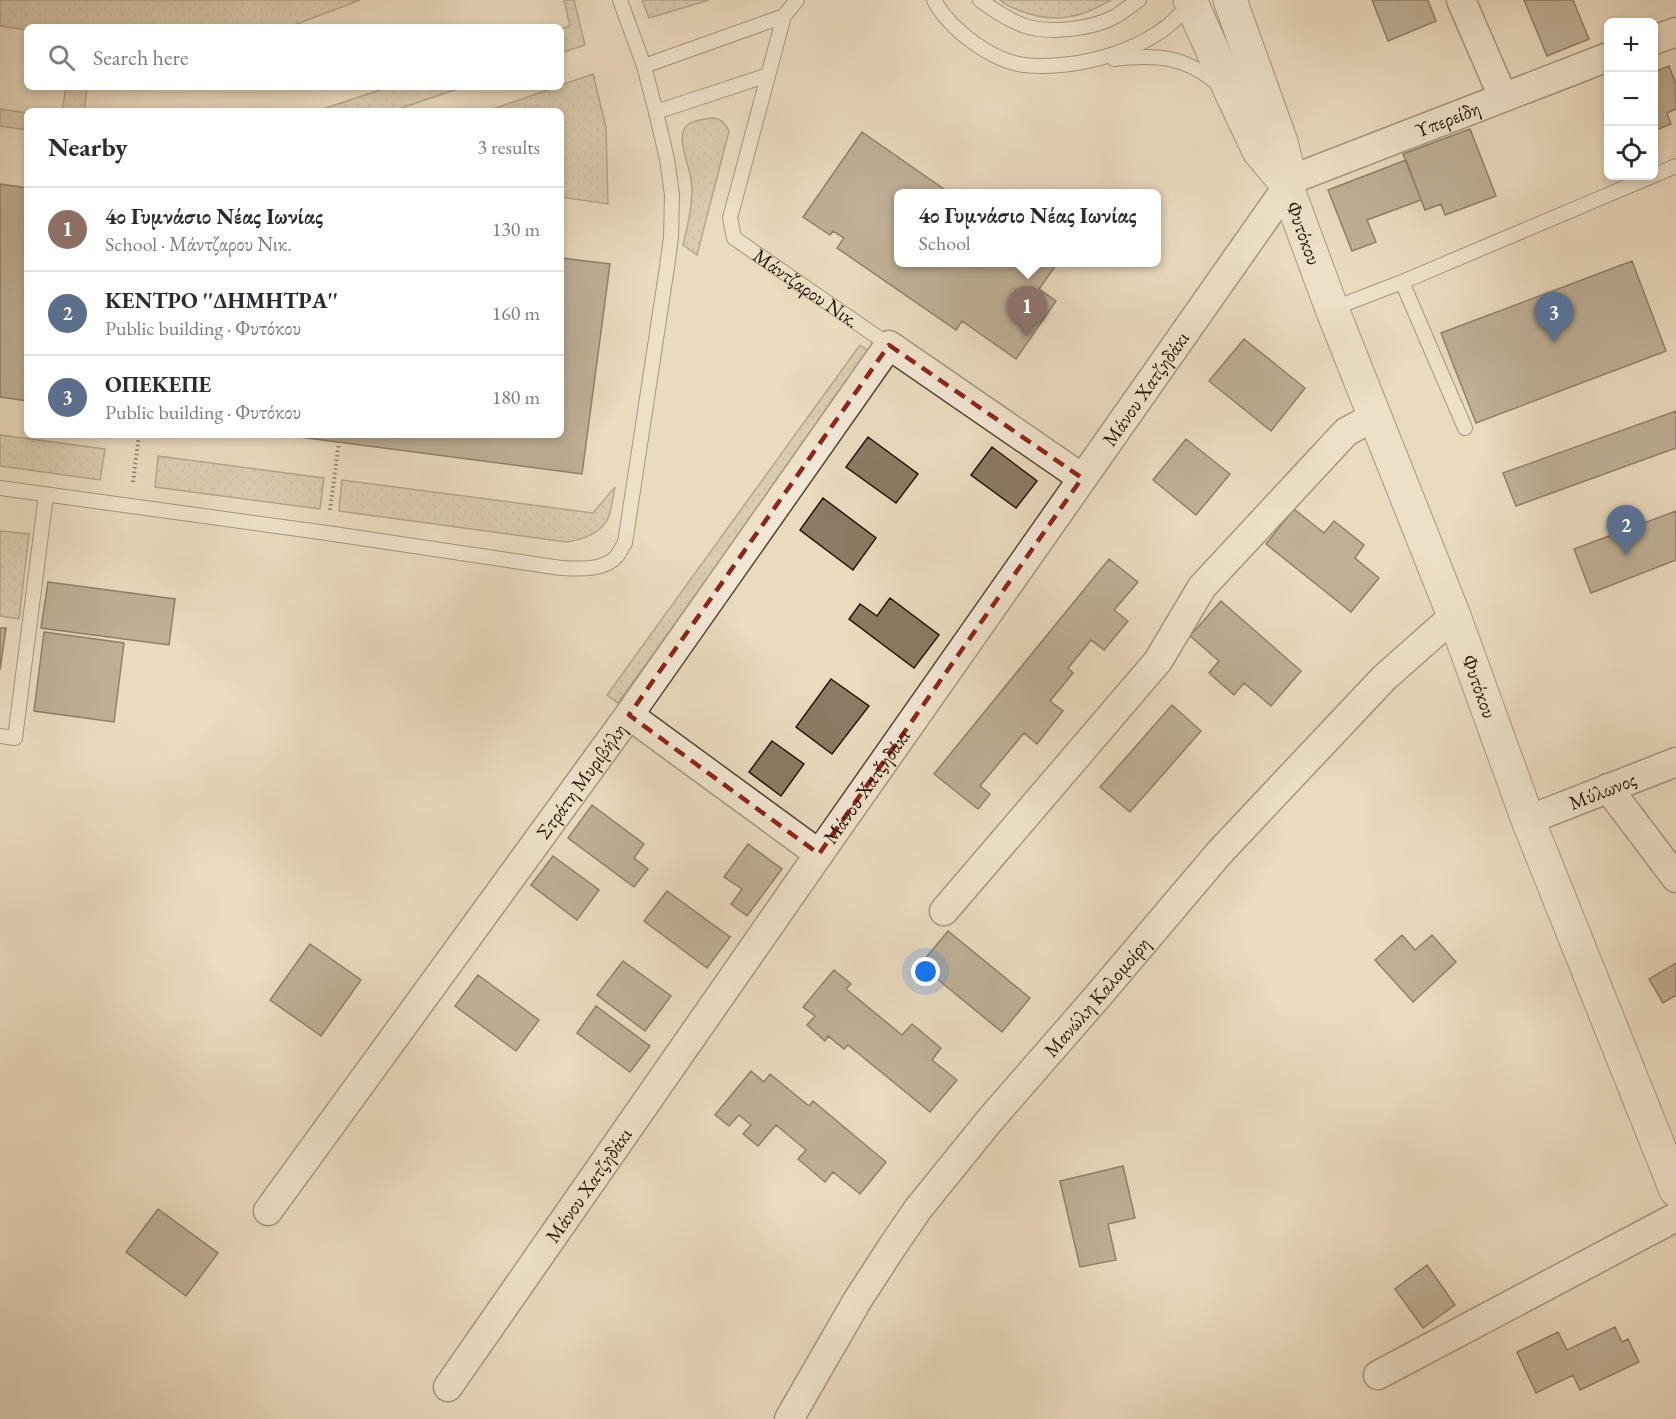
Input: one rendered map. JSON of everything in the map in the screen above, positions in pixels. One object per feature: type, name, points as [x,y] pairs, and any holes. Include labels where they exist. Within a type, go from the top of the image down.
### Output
[{"type":"street","name":"Φυτόκου","points":[[1191,0],[1259,151],[1286,184],[1332,309],[1454,616],[1528,820],[1676,1190]]},
{"type":"street","name":"Φυτόκου","points":[[1230,0],[1281,142],[1286,162],[1286,184]]},
{"type":"street","points":[[1461,0],[1503,97]]},
{"type":"street","points":[[1658,38],[1676,32]]},
{"type":"street","name":"Υπερείδη","points":[[1286,184],[1604,59]]},
{"type":"street","name":"Μάνου Χατζηδάκι","points":[[448,1387],[1286,184]]},
{"type":"street","name":"Μάντζαρου Νικ.","points":[[889,345],[1082,478]]},
{"type":"street","name":"Στράτη Μυριβήλη","points":[[268,1211],[629,715],[889,345]]},
{"type":"street","points":[[944,911],[1158,662],[1202,587],[1346,432],[1374,416]]},
{"type":"street","name":"Μανώλη Καλομοίρη","points":[[789,1419],[857,1301],[892,1247],[918,1209],[990,1120],[1228,843],[1384,678],[1454,616]]},
{"type":"street","points":[[629,715],[819,854]]},
{"type":"street","name":"Μύλωνος","points":[[1528,820],[1676,762]]},
{"type":"street","points":[[1608,788],[1676,878]]},
{"type":"street","points":[[1378,1375],[1676,1217]]},
{"type":"lane","points":[[0,489],[327,533],[561,568],[600,566],[612,561],[625,543],[671,237],[672,195],[667,159],[644,66],[620,0]]},
{"type":"lane","name":"Μάντζαρου Νικ.","points":[[797,0],[784,16],[730,218],[734,238],[889,345]]},
{"type":"lane","points":[[934,0],[960,31],[980,47],[1004,60],[1024,65],[1065,65],[1139,57],[1174,59],[1191,65],[1232,94]]},
{"type":"lane","points":[[980,0],[994,10],[1026,26],[1059,29],[1077,28],[1105,21],[1139,0]]},
{"type":"lane","points":[[1091,62],[1128,48],[1155,34],[1177,18],[1191,0]]},
{"type":"lane","points":[[644,66],[784,16]]},
{"type":"lane","points":[[656,112],[768,75]]},
{"type":"lane","points":[[1332,309],[1402,282],[1676,166]]},
{"type":"lane","points":[[1402,282],[1465,428]]},
{"type":"lane","points":[[0,736],[15,738],[46,495]]},
{"type":"path","points":[[129,507],[139,438]]},
{"type":"path","points":[[327,533],[339,442]]},
{"type":"highlighted area","points":[[889,345],[1082,478],[819,854],[629,715]]},
{"type":"shaded area","points":[[0,0],[360,0],[297,24],[24,24],[24,30],[0,26]]},
{"type":"shaded area","points":[[564,0],[574,0],[585,45],[564,52],[564,28],[570,26]]},
{"type":"shaded area","points":[[642,0],[709,0],[649,18]]},
{"type":"shaded area","points":[[1000,0],[1111,0],[1078,15],[1057,18],[1033,15],[1010,7]]},
{"type":"shaded area","points":[[593,74],[606,127],[608,204],[564,197],[564,108],[496,108],[547,90],[564,90],[564,84]]},
{"type":"shaded area","points":[[66,90],[87,90],[84,108],[62,108]]},
{"type":"shaded area","points":[[380,90],[454,90],[402,108],[326,108]]},
{"type":"shaded area","points":[[0,109],[24,113],[24,130],[0,126]]},
{"type":"shaded area","points":[[711,118],[722,122],[729,131],[697,255],[683,245],[690,212],[692,187],[682,139],[685,128],[690,123]]},
{"type":"shaded area","points":[[860,345],[870,352],[618,703],[607,695]]},
{"type":"shaded area","points":[[0,435],[105,449],[100,480],[0,466]]},
{"type":"shaded area","points":[[158,456],[324,478],[320,509],[155,487]]},
{"type":"shaded area","points":[[342,480],[593,513],[615,487],[609,516],[602,527],[585,537],[566,542],[339,511]]},
{"type":"shaded area","points":[[0,531],[29,534],[19,619],[0,616]]},
{"type":"building","points":[[1372,0],[1428,0],[1436,21],[1388,41]]},
{"type":"building","points":[[1524,0],[1573,0],[1589,39],[1547,56]]},
{"type":"building","points":[[1669,66],[1676,84],[1676,109],[1667,113],[1671,124],[1658,129],[1658,72]]},
{"type":"building","points":[[1470,129],[1496,196],[1445,215],[1441,204],[1425,210],[1403,154]]},
{"type":"building","points":[[862,132],[944,189],[894,189],[894,267],[1055,267],[1039,289],[1056,301],[1016,359],[962,321],[956,330],[837,248],[844,238],[833,231],[830,235],[803,217]]},
{"type":"building","points":[[1406,160],[1421,200],[1367,220],[1376,242],[1352,251],[1328,190]]},
{"type":"building","points":[[0,184],[24,188],[24,401],[0,397]]},
{"type":"building","points":[[564,258],[610,264],[582,474],[307,438],[564,438]]},
{"type":"building","points":[[1632,261],[1666,351],[1476,423],[1441,333]]},
{"type":"building","points":[[1244,339],[1305,388],[1271,431],[1209,381]]},
{"type":"building","points":[[1676,411],[1676,448],[1516,506],[1503,473]]},
{"type":"building","points":[[868,437],[918,474],[896,503],[846,467]]},
{"type":"building","points":[[1186,439],[1230,474],[1196,515],[1153,480]]},
{"type":"building","points":[[992,447],[1037,481],[1016,508],[971,475]]},
{"type":"building","points":[[823,498],[876,538],[853,570],[800,530]]},
{"type":"building","points":[[1294,509],[1324,533],[1334,521],[1364,545],[1355,558],[1379,578],[1351,612],[1266,544]]},
{"type":"building","points":[[1676,511],[1676,560],[1591,593],[1574,549]]},
{"type":"building","points":[[1109,559],[1138,582],[1114,610],[1128,621],[1104,650],[1091,640],[1068,668],[1073,673],[1050,701],[1063,711],[1037,744],[1024,733],[980,786],[990,794],[978,809],[934,774]]},
{"type":"building","points":[[48,582],[175,599],[169,645],[41,628]]},
{"type":"building","points":[[890,598],[939,635],[914,668],[849,619],[860,604],[877,616]]},
{"type":"building","points":[[1221,601],[1301,671],[1271,706],[1244,683],[1234,695],[1209,673],[1219,661],[1190,636]]},
{"type":"building","points":[[0,628],[6,628],[0,670]]},
{"type":"building","points":[[44,632],[124,643],[114,722],[34,711]]},
{"type":"building","points":[[831,679],[869,706],[832,754],[796,727]]},
{"type":"building","points":[[1172,705],[1201,731],[1130,812],[1100,787]]},
{"type":"building","points":[[772,741],[804,764],[781,796],[749,772]]},
{"type":"building","points":[[592,805],[644,844],[634,858],[648,869],[634,887],[568,838]]},
{"type":"building","points":[[748,844],[782,869],[747,916],[731,904],[742,889],[724,877]]},
{"type":"building","points":[[553,856],[599,890],[577,920],[531,885]]},
{"type":"building","points":[[667,891],[730,937],[707,968],[644,921]]},
{"type":"building","points":[[948,931],[1030,998],[1002,1032],[920,965]]},
{"type":"building","points":[[1402,935],[1415,950],[1432,935],[1456,962],[1413,1002],[1375,960]]},
{"type":"building","points":[[310,944],[361,980],[321,1036],[270,1000]]},
{"type":"building","points":[[623,961],[671,996],[645,1031],[597,995]]},
{"type":"building","points":[[1676,963],[1676,995],[1663,1003],[1649,979]]},
{"type":"building","points":[[834,970],[851,984],[846,989],[902,1035],[912,1024],[941,1048],[932,1060],[957,1080],[930,1112],[848,1045],[844,1049],[828,1036],[825,1041],[807,1025],[815,1016],[803,1007]]},
{"type":"building","points":[[478,975],[539,1020],[516,1051],[455,1006]]},
{"type":"building","points":[[596,1006],[650,1046],[630,1072],[577,1033]]},
{"type":"building","points":[[751,1071],[764,1082],[770,1074],[809,1106],[813,1101],[886,1162],[860,1194],[833,1172],[825,1182],[798,1159],[806,1150],[776,1125],[758,1146],[743,1134],[751,1125],[739,1115],[729,1126],[715,1115]]},
{"type":"building","points":[[1123,1166],[1135,1218],[1108,1224],[1116,1260],[1080,1267],[1060,1181]]},
{"type":"building","points":[[158,1209],[218,1253],[186,1296],[126,1252]]},
{"type":"building","points":[[1427,1265],[1455,1305],[1423,1328],[1395,1289]]},
{"type":"building","points":[[1615,1327],[1622,1342],[1628,1339],[1639,1362],[1580,1390],[1573,1375],[1536,1393],[1517,1352],[1558,1332],[1567,1350]]},
{"type":"place","name":"4ο Γυμνάσιο Νέας Ιωνίας","points":[[1027,336]]},
{"type":"place","name":"ΟΠΕΚΕΠΕ","points":[[1554,342]]},
{"type":"place","name":"ΚΕΝΤΡΟ ''ΔΗΜΗΤΡΑ''","points":[[1626,555]]}]
